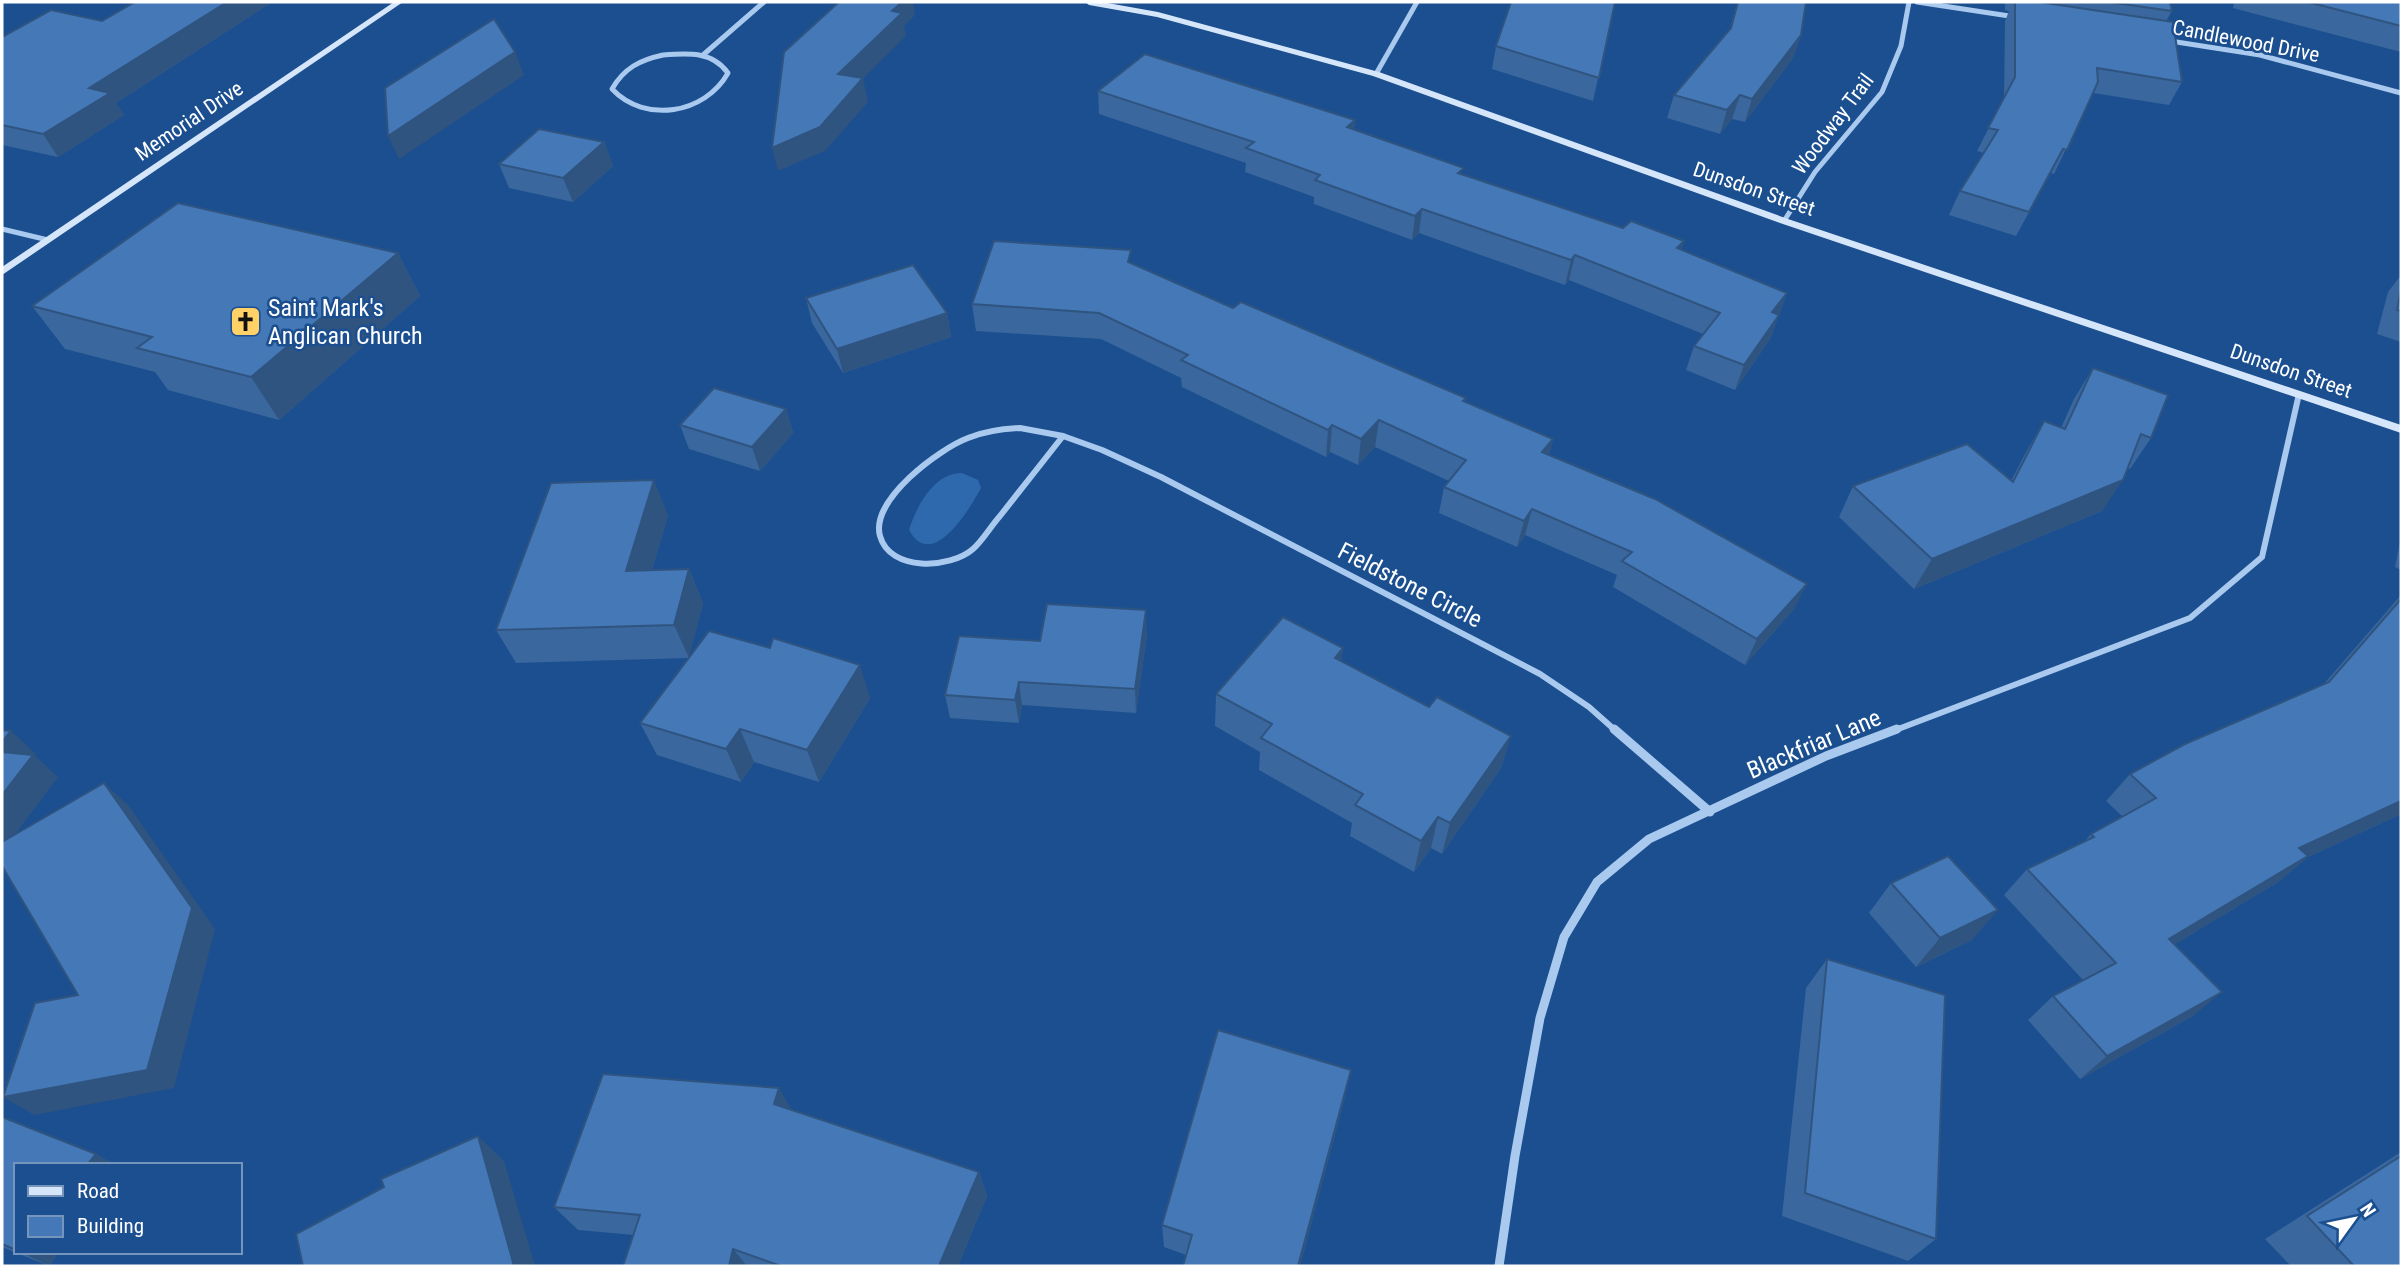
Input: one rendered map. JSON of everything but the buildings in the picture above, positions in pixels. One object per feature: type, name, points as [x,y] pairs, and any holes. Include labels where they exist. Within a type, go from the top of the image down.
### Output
[{"type":"main road","name":"Memorial Drive","points":[[2,272],[399,2]]},
{"type":"main road","name":"Dunsdon Street","points":[[1089,2],[1158,15],[1377,75],[1784,221],[2401,429]]},
{"type":"street","points":[[703,55],[720,62],[728,73],[724,86],[709,98],[686,107],[660,111],[636,108],[619,101],[612,89],[617,76],[632,65],[667,54],[703,55],[764,2]]},
{"type":"street","points":[[1377,75],[1417,2]]},
{"type":"street","name":"Woodway Trail","points":[[1784,221],[1815,172],[1882,92],[1901,46],[1909,2]]},
{"type":"street","points":[[1917,2],[2026,19]]},
{"type":"street","name":"Candlewood Drive","points":[[2164,40],[2260,55],[2401,93]]},
{"type":"street","points":[[2,229],[48,240]]},
{"type":"street","name":"Blackfriar Lane","points":[[1499,1266],[1515,1156],[1540,1018],[1564,937],[1597,882],[1649,839],[1826,756],[2190,618],[2262,557],[2299,394]]},
{"type":"street","name":"Fieldstone Circle","points":[[1064,435],[973,549],[953,561],[926,565],[903,558],[885,548],[878,531],[883,511],[908,478],[936,454],[963,439],[991,430],[1020,428],[1064,435],[1155,475],[1540,674],[1588,707],[1710,812]]},
{"type":"shaded area","points":[[962,473],[978,480],[981,488],[969,509],[939,541],[929,544],[918,541],[909,530],[922,501],[943,478]]},
{"type":"place","name":"Saint Mark's Anglican Church","points":[[245,322]]}]
